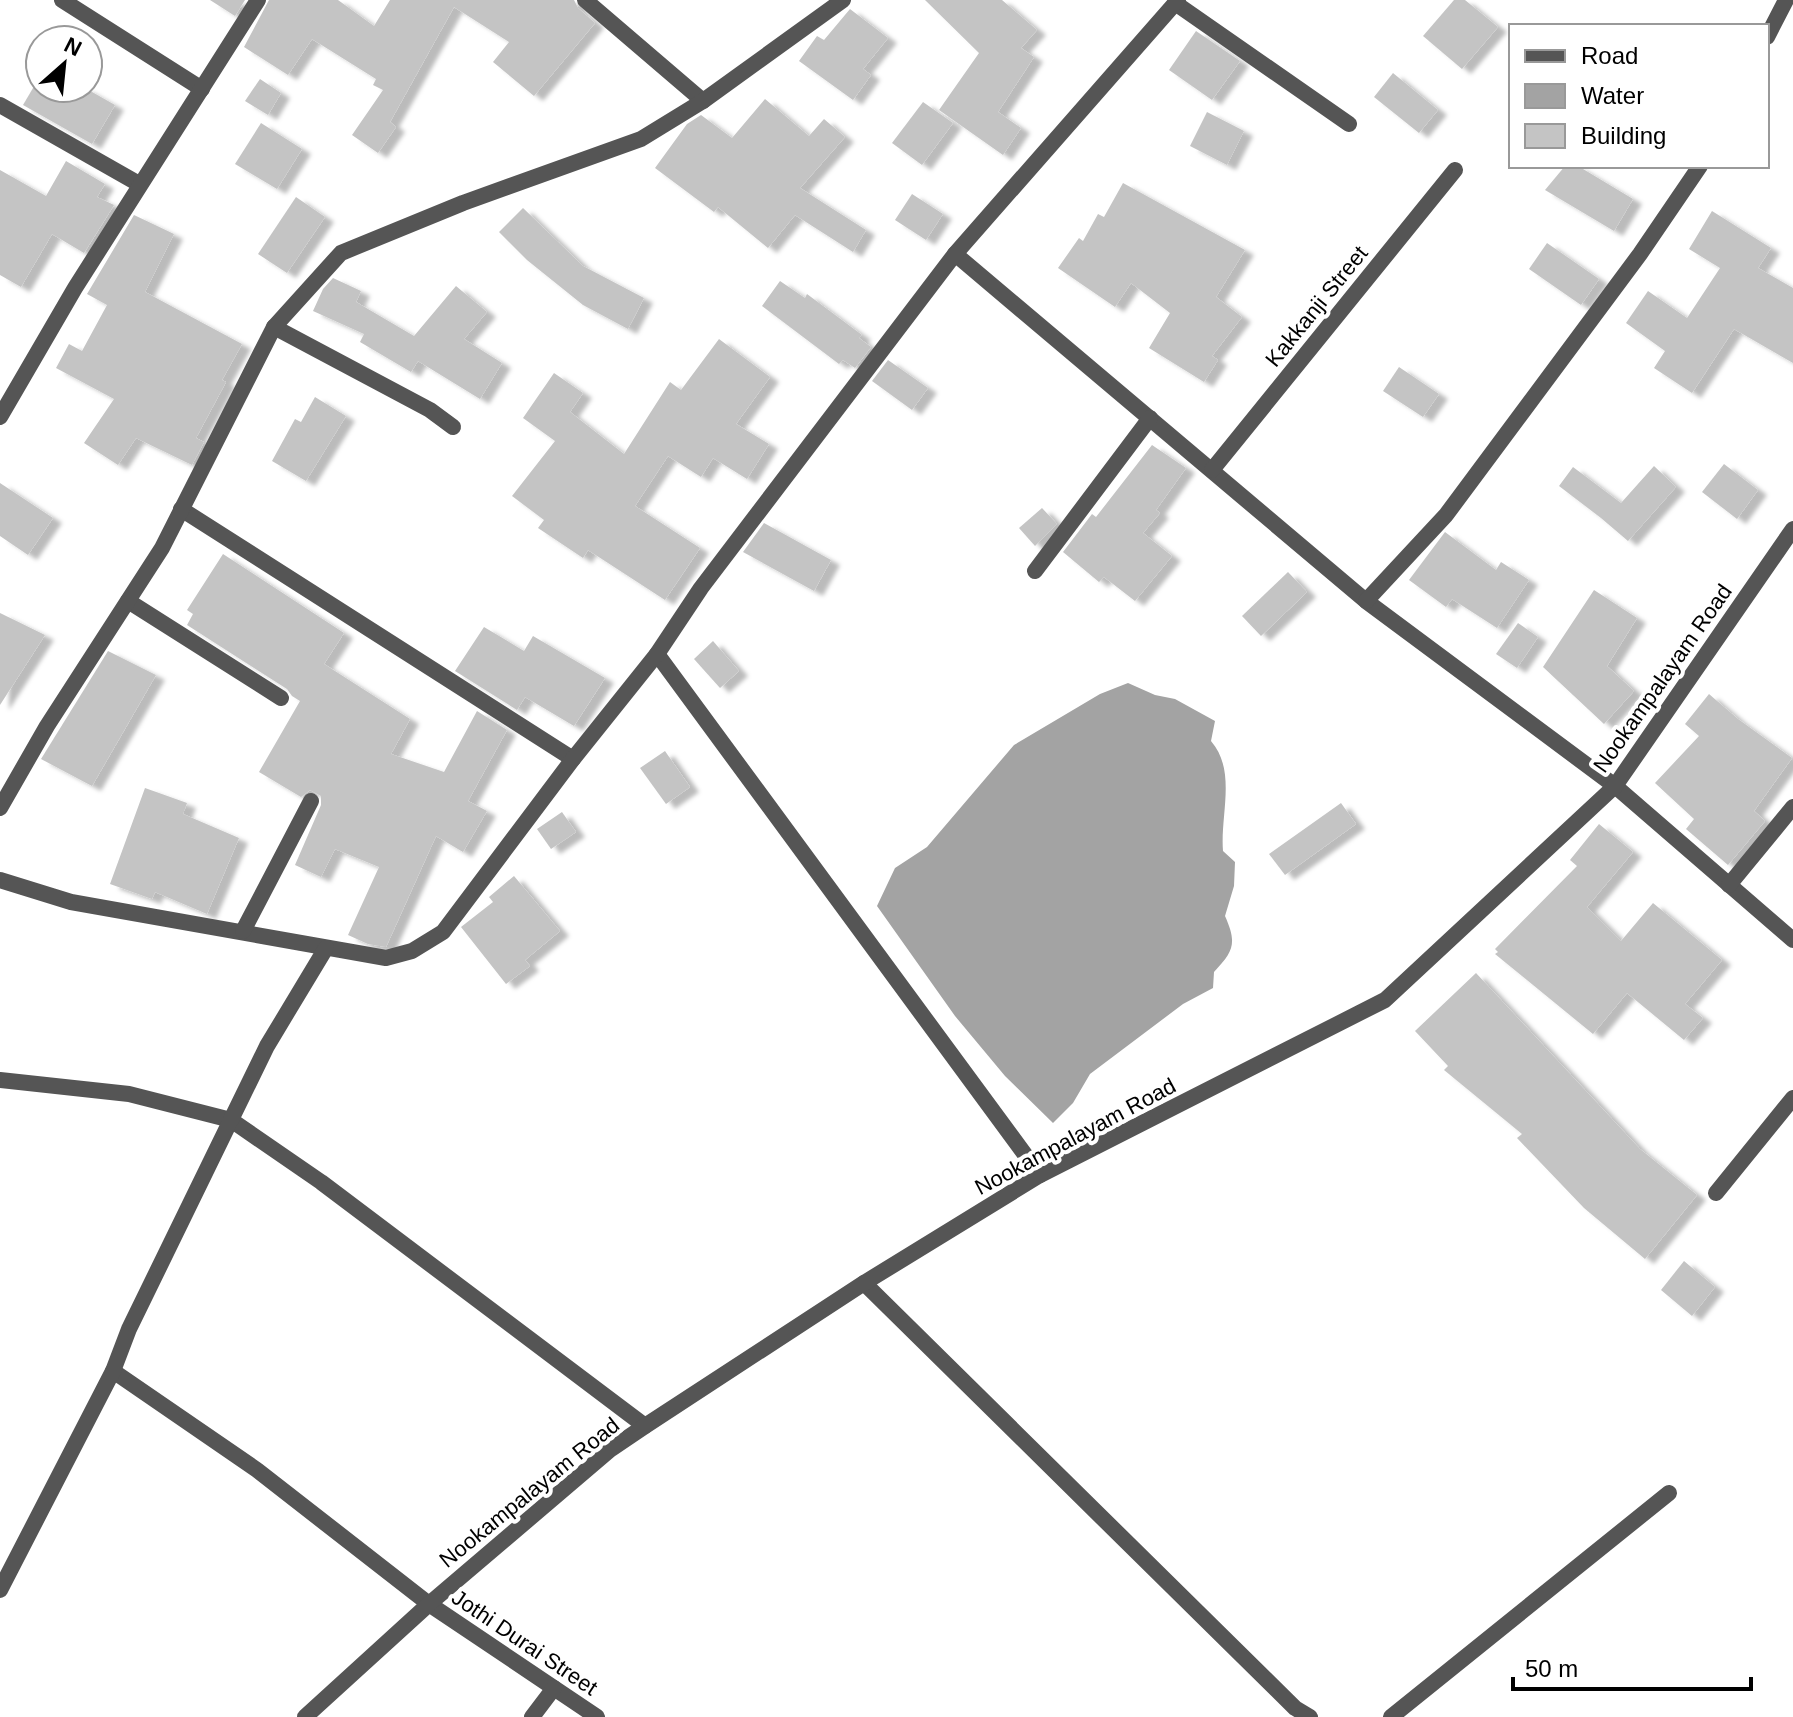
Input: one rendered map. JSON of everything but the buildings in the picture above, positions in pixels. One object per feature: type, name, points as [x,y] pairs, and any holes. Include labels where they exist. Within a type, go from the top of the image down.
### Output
[{"type":"street","points":[[62,0],[202,89]]},
{"type":"street","points":[[0,417],[139,184],[258,0]]},
{"type":"street","points":[[585,0],[703,101]]},
{"type":"street","points":[[0,808],[47,726],[162,548],[274,327],[341,253],[463,203],[641,139],[703,101],[843,0]]},
{"type":"street","points":[[1769,33],[1786,0]]},
{"type":"street","points":[[0,880],[71,902],[326,948],[386,958],[412,951],[443,932],[573,759],[657,654],[701,588],[955,254],[1177,2],[1349,124]]},
{"type":"street","points":[[0,105],[139,184]]},
{"type":"street","points":[[1366,601],[1446,515],[1640,254],[1699,168]]},
{"type":"street","name":"Kakkanji Street","points":[[1212,470],[1455,170]]},
{"type":"street","points":[[955,254],[1366,601],[1615,786],[1793,940]]},
{"type":"street","points":[[274,327],[430,410],[453,427]]},
{"type":"street","points":[[1035,571],[1150,418]]},
{"type":"street","points":[[181,509],[573,759]]},
{"type":"street","name":"Nookampalayam Road","points":[[305,1717],[429,1604],[611,1449],[645,1426],[864,1283],[1040,1175],[1385,1000],[1615,786],[1793,529]]},
{"type":"street","points":[[128,601],[281,698]]},
{"type":"street","points":[[657,654],[1040,1175]]},
{"type":"street","points":[[243,931],[311,801]]},
{"type":"street","points":[[1729,885],[1793,807]]},
{"type":"street","points":[[0,1590],[113,1371],[129,1329],[267,1046],[326,948]]},
{"type":"street","points":[[2,1084],[129,1094],[231,1120],[321,1182],[645,1426]]},
{"type":"street","points":[[1716,1193],[1793,1098]]},
{"type":"street","points":[[864,1283],[1295,1708],[1310,1717]]},
{"type":"street","name":"Jothi Durai Street","points":[[113,1371],[257,1470],[429,1604],[597,1717]]},
{"type":"street","points":[[1391,1717],[1669,1493]]},
{"type":"street","points":[[532,1717],[554,1688]]},
{"type":"water","points":[[1128,683],[1155,695],[1175,699],[1215,721],[1211,741],[1223,766],[1226,794],[1223,851],[1235,862],[1234,886],[1225,916],[1232,946],[1214,972],[1213,988],[1183,1004],[1090,1074],[1073,1103],[1053,1123],[1005,1076],[955,1016],[877,906],[895,868],[927,847],[1014,745],[1100,694]]}]
